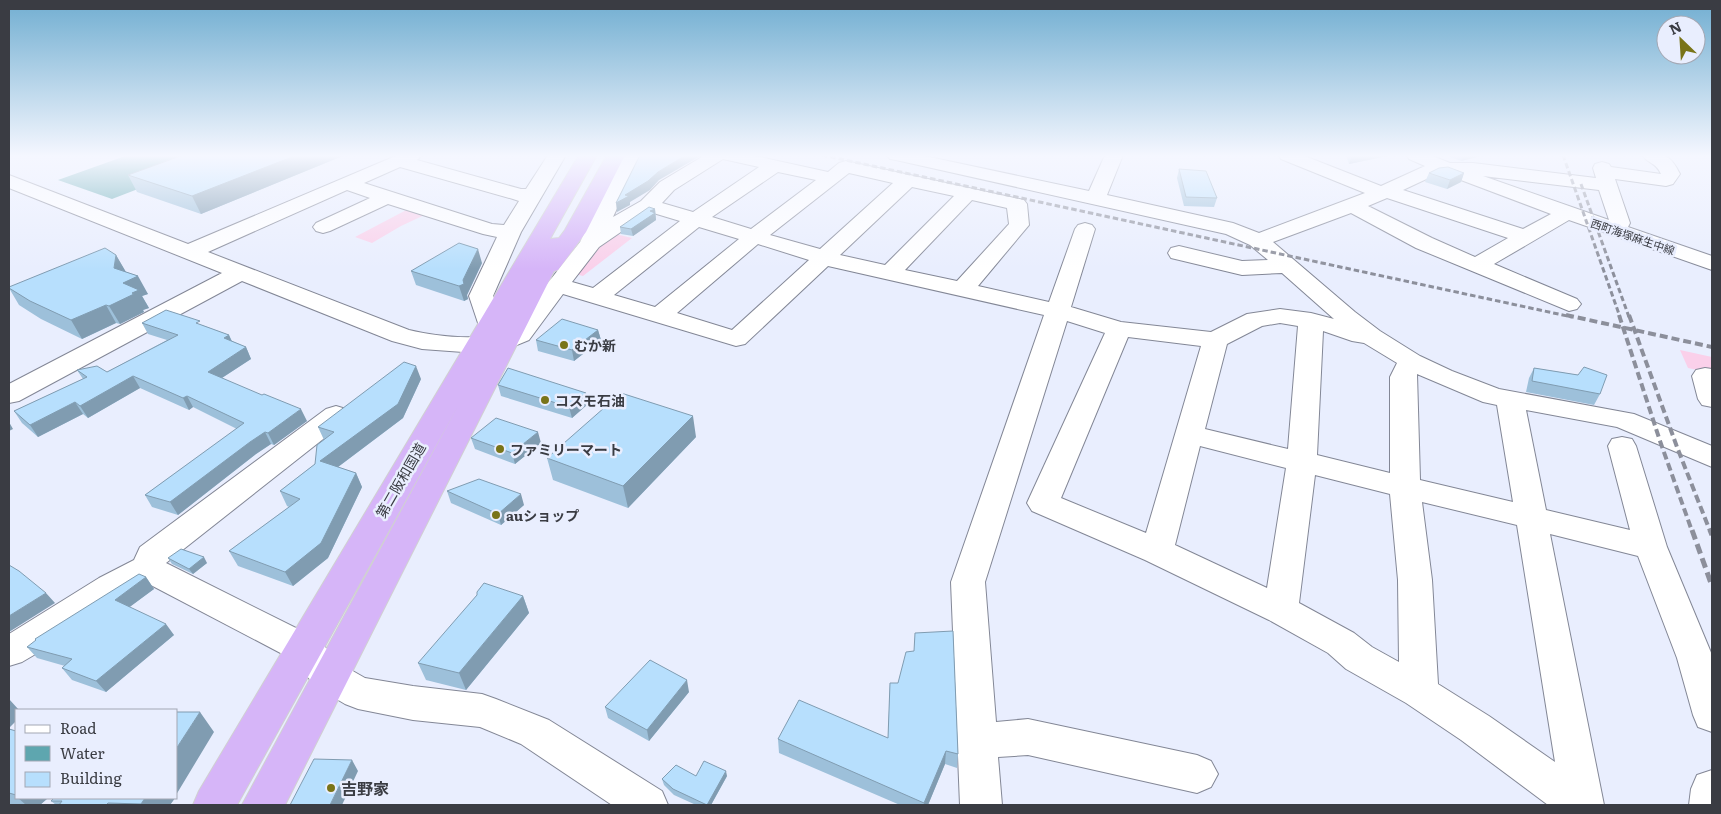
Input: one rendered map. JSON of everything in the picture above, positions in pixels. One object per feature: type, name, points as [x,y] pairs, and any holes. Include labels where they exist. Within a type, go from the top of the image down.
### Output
[{"type":"highway","points":[[550,227],[561,193]]},
{"type":"highway","name":"第二阪和国道","points":[[214,805],[303,648],[491,337],[568,193]]},
{"type":"highway","name":"第二阪和国道","points":[[262,805],[331,677],[491,337],[549,282],[550,227],[576,193]]},
{"type":"highway","points":[[550,227],[581,193]]},
{"type":"street","points":[[39,193],[401,336],[422,341],[491,337]]},
{"type":"street","points":[[189,252],[326,193]]},
{"type":"street","points":[[375,193],[490,230],[550,227],[612,227],[648,205],[660,193]]},
{"type":"street","points":[[514,193],[520,195],[550,227]]},
{"type":"street","points":[[550,227],[553,193]]},
{"type":"street","points":[[550,227],[589,193]]},
{"type":"street","points":[[595,298],[696,219],[734,193]]},
{"type":"street","points":[[659,316],[755,236],[811,193]]},
{"type":"street","points":[[549,282],[595,298],[736,339],[894,193]]},
{"type":"street","points":[[890,273],[968,193],[1017,204],[1019,225],[962,290]]},
{"type":"street","points":[[1077,193],[1233,229],[1258,240],[1346,317],[1411,361],[1443,377],[1493,396],[1624,420],[1635,438],[1651,547],[1695,658],[1712,715]]},
{"type":"street","points":[[1096,197],[1098,193]]},
{"type":"street","points":[[1258,240],[1352,206],[1382,193]]},
{"type":"street","points":[[1387,193],[1525,237]]},
{"type":"street","name":"西町海塚麻生中線","points":[[1513,193],[1712,263]]},
{"type":"street","points":[[1609,228],[1620,223],[1610,193]]},
{"type":"street","points":[[323,226],[387,197]]},
{"type":"street","points":[[648,205],[826,256],[840,262],[1058,311],[1119,329],[1215,340],[1262,317],[1280,316],[1311,320],[1384,344]]},
{"type":"street","points":[[1352,206],[1403,234],[1569,304]]},
{"type":"street","points":[[1477,265],[1567,213]]},
{"type":"street","points":[[981,805],[968,582],[1086,229]]},
{"type":"street","points":[[1179,253],[1202,262],[1242,268],[1288,266]]},
{"type":"street","points":[[9,395],[240,273]]},
{"type":"street","points":[[1281,610],[1302,462],[1311,320]]},
{"type":"street","points":[[1119,329],[1043,503],[1157,551],[1281,610],[1341,643],[1359,658],[1419,692],[1475,728],[1582,805]]},
{"type":"street","points":[[1157,551],[1215,340]]},
{"type":"street","points":[[1411,361],[1403,377],[1405,487],[1415,580],[1419,692]]},
{"type":"street","points":[[1712,377],[1705,376],[1712,399]]},
{"type":"street","points":[[1510,399],[1582,805]]},
{"type":"street","points":[[9,651],[28,641],[122,579],[147,568],[152,556],[336,415]]},
{"type":"street","points":[[1189,434],[1651,547]]},
{"type":"street","points":[[1635,438],[1712,457]]},
{"type":"street","points":[[147,568],[303,648],[331,677],[358,693],[414,703],[482,711],[535,732],[647,805]]},
{"type":"street","points":[[977,740],[1028,736],[1197,774]]},
{"type":"street","points":[[1710,805],[1712,789]]},
{"type":"shaded area","points":[[412,207],[431,212],[401,226],[372,243],[355,237]]},
{"type":"shaded area","points":[[607,232],[632,238],[583,276],[572,273]]},
{"type":"shaded area","points":[[1680,350],[1712,357],[1712,373],[1688,368]]},
{"type":"water","points":[[95,193],[128,193],[112,199]]},
{"type":"building","points":[[183,193],[200,193],[192,196]]},
{"type":"building","points":[[621,193],[628,193],[625,195],[629,196],[616,203]]},
{"type":"building","points":[[1185,193],[1215,193],[1217,198],[1186,197]]},
{"type":"building","points":[[649,207],[655,209],[650,211],[655,213],[631,229],[620,227]]},
{"type":"building","points":[[459,243],[478,249],[463,280],[464,284],[459,286],[411,271]]},
{"type":"building","points":[[105,248],[116,255],[114,268],[138,276],[123,283],[139,290],[109,306],[106,305],[71,320],[30,301],[9,288],[9,287]]},
{"type":"building","points":[[166,310],[200,321],[196,323],[229,335],[224,338],[246,347],[208,372],[301,409],[268,433],[265,432],[250,442],[170,502],[145,495],[244,423],[187,396],[183,398],[133,376],[80,406],[75,402],[30,425],[14,411],[87,377],[77,370],[97,366],[107,372],[178,335],[142,323]]},
{"type":"building","points":[[562,319],[598,330],[572,350],[536,340]]},
{"type":"building","points":[[404,362],[416,366],[398,404],[320,461],[356,473],[321,543],[285,572],[229,551],[300,499],[280,491],[315,464],[317,445],[334,432],[318,427]]},
{"type":"building","points":[[1584,367],[1607,375],[1600,394],[1532,381],[1534,368],[1578,375]]},
{"type":"building","points":[[508,368],[586,393],[569,407],[498,385]]},
{"type":"building","points":[[621,393],[693,416],[623,486],[547,458]]},
{"type":"building","points":[[496,418],[538,432],[512,453],[471,438]]},
{"type":"building","points":[[479,479],[521,494],[498,514],[447,491]]},
{"type":"building","points":[[181,549],[204,557],[189,569],[168,558]]},
{"type":"building","points":[[9,565],[46,593],[9,616]]},
{"type":"building","points":[[139,574],[146,577],[115,600],[166,624],[96,681],[62,668],[72,659],[27,647],[35,639]]},
{"type":"building","points":[[484,583],[523,596],[459,673],[418,663],[477,595],[477,592]]},
{"type":"building","points":[[953,631],[958,754],[946,751],[924,803],[778,739],[799,700],[888,738],[890,683],[898,683],[906,652],[914,651],[915,633]]},
{"type":"building","points":[[650,660],[687,680],[647,730],[605,707]]},
{"type":"building","points":[[178,712],[200,712],[178,746]]},
{"type":"building","points":[[9,729],[15,731],[15,795],[9,793]]},
{"type":"building","points":[[314,759],[352,760],[330,805],[290,805]]},
{"type":"building","points":[[704,761],[726,771],[707,805],[673,789],[662,779],[676,765],[696,776]]},
{"type":"building","points":[[53,799],[144,799],[141,804],[108,803],[106,805],[59,805],[62,801],[51,801]]},
{"type":"railway","points":[[998,193],[1572,317]]},
{"type":"railway","points":[[1576,193],[1620,317]]},
{"type":"railway","points":[[1584,193],[1629,317]]},
{"type":"railway","points":[[1566,315],[1623,328]]},
{"type":"railway","points":[[1619,315],[1623,328]]},
{"type":"railway","points":[[1629,315],[1634,330]]},
{"type":"railway","points":[[1623,328],[1634,330]]},
{"type":"railway","points":[[1623,328],[1692,531]]},
{"type":"railway","points":[[1634,330],[1712,347]]},
{"type":"railway","points":[[1634,330],[1710,531]]},
{"type":"railway","points":[[1692,530],[1712,586]]},
{"type":"railway","points":[[1710,530],[1712,535]]},
{"type":"place","name":"むか新","points":[[564,345]]},
{"type":"place","name":"コスモ石油","points":[[545,400]]},
{"type":"place","name":"ファミリーマート","points":[[500,449]]},
{"type":"place","name":"auショップ","points":[[496,515]]},
{"type":"place","name":"吉野家","points":[[331,788]]}]
